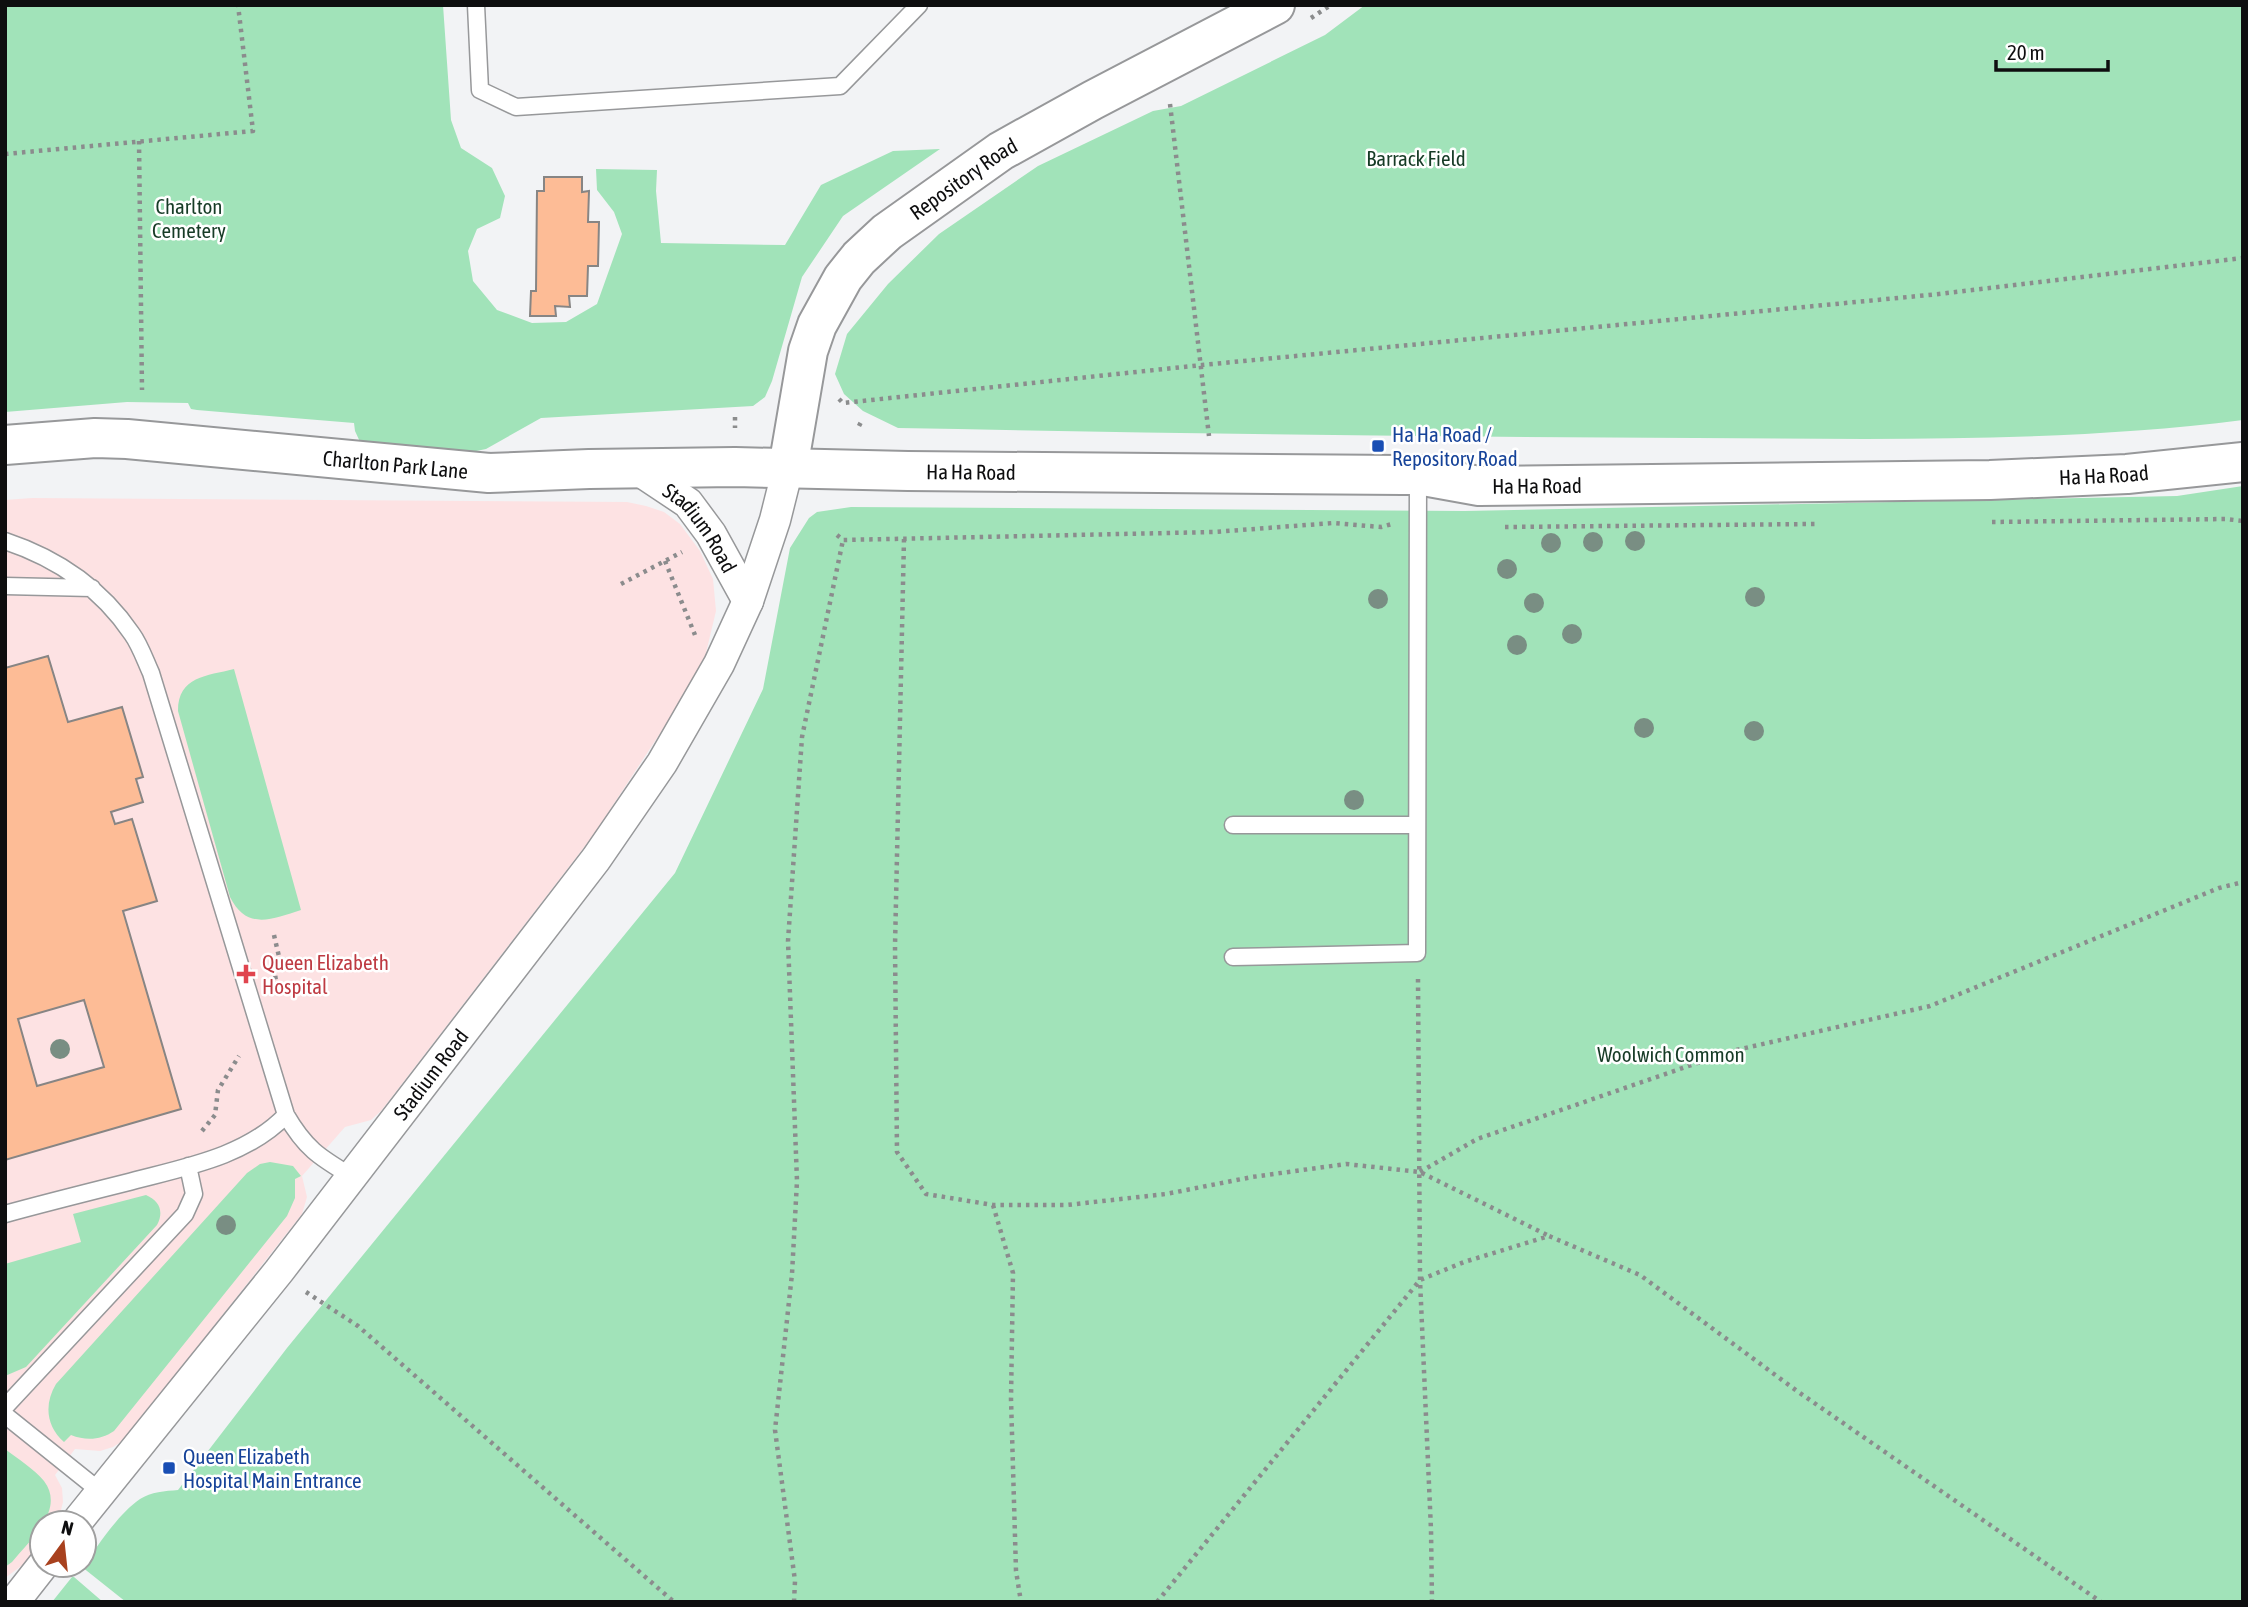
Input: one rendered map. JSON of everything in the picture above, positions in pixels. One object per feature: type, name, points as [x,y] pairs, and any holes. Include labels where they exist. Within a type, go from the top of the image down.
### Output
[{"type":"street","name":"Repository Road","points":[[788,468],[808,351],[817,325],[843,278],[859,258],[887,232],[1001,151],[1275,5]]},
{"type":"street","name":"Charlton Park Lane","points":[[5,445],[95,438],[489,473],[788,468]]},
{"type":"street","name":"Ha Ha Road","points":[[788,468],[1418,475],[1479,486],[1900,482],[2127,474],[2243,462]]},
{"type":"street","name":"Stadium Road","points":[[87,1509],[279,1271],[596,859],[662,763],[719,664],[748,601],[775,520],[788,468]]},
{"type":"street","name":"Stadium Road","points":[[637,469],[688,503],[711,534],[748,601]]},
{"type":"street","points":[[14,1602],[32,1579]]},
{"type":"lane","points":[[476,5],[480,90],[516,107],[841,86],[919,5]]},
{"type":"lane","points":[[1233,957],[1418,953],[1418,475]]},
{"type":"lane","points":[[5,541],[28,548],[56,562],[92,588],[133,636],[151,673],[285,1115],[298,1137],[313,1152],[351,1176]]},
{"type":"lane","points":[[5,586],[92,588]]},
{"type":"lane","points":[[1233,825],[1418,825]]},
{"type":"lane","points":[[5,1214],[188,1166],[248,1144],[270,1132],[285,1115]]},
{"type":"lane","points":[[5,1406],[185,1214],[194,1195],[188,1166]]},
{"type":"lane","points":[[5,1415],[101,1492]]},
{"type":"path","points":[[5,154],[253,131],[238,5]]},
{"type":"path","points":[[1169,94],[1210,444]]},
{"type":"path","points":[[139,141],[142,390]]},
{"type":"path","points":[[843,403],[1202,365],[1939,294],[2243,258]]},
{"type":"path","points":[[735,417],[735,428]]},
{"type":"path","points":[[859,426],[862,420]]},
{"type":"path","points":[[1982,522],[2243,521]]},
{"type":"path","points":[[837,535],[843,540],[904,539],[1214,532],[1332,523],[1381,527],[1392,524],[1418,524]]},
{"type":"path","points":[[1499,527],[1816,524]]},
{"type":"path","points":[[904,539],[895,946],[897,1152],[926,1194],[993,1205],[1067,1205],[1166,1195],[1252,1177],[1346,1164],[1420,1172],[1549,1236],[1640,1275],[1797,1391],[2101,1602]]},
{"type":"path","points":[[794,1602],[795,1581],[775,1430],[792,1274],[797,1181],[788,941],[802,737],[843,540]]},
{"type":"path","points":[[621,584],[687,549]]},
{"type":"path","points":[[665,561],[697,641]]},
{"type":"path","points":[[1420,1172],[1476,1139],[1732,1051],[1930,1006],[2219,888],[2243,882]]},
{"type":"path","points":[[274,935],[280,961],[275,974],[276,985]]},
{"type":"path","points":[[1418,953],[1420,1280],[1432,1602]]},
{"type":"path","points":[[198,1134],[206,1129],[215,1115],[218,1090],[240,1055]]},
{"type":"path","points":[[993,1205],[1013,1273],[1011,1399],[1016,1571],[1021,1602]]},
{"type":"path","points":[[1157,1602],[1420,1280],[1464,1262],[1549,1236]]},
{"type":"path","points":[[303,1289],[358,1326],[674,1602]]},
{"type":"shaded area","name":"Queen Elizabeth Hospital","points":[[5,500],[627,502],[664,512],[680,524],[700,551],[713,579],[716,611],[705,657],[678,706],[592,837],[381,1111],[371,1120],[345,1127],[302,1176],[307,1197],[302,1214],[124,1440],[100,1451],[75,1449],[55,1475],[62,1488],[61,1509],[28,1509],[28,1559],[5,1578]]},
{"type":"green space","name":"Charlton Cemetery","points":[[5,5],[443,5],[451,120],[461,148],[492,168],[505,196],[500,218],[477,229],[468,251],[473,281],[497,310],[532,323],[566,322],[597,304],[622,234],[614,212],[597,190],[596,169],[657,170],[656,191],[661,243],[785,245],[821,185],[893,151],[940,149],[843,216],[802,277],[772,381],[765,397],[753,406],[541,418],[486,449],[452,456],[361,444],[354,423],[197,410],[191,409],[188,403],[127,402],[5,412]]},
{"type":"green space","name":"Barrack Field","points":[[1365,5],[2243,5],[2243,420],[2107,433],[1901,439],[1397,436],[898,428],[863,411],[844,394],[835,374],[847,334],[888,284],[939,234],[1038,166],[1153,111],[1181,106],[1325,35]]},
{"type":"green space","name":"Woolwich Common","points":[[2243,486],[2243,1602],[126,1602],[97,1579],[98,1546],[116,1522],[140,1499],[163,1491],[178,1490],[287,1348],[675,873],[763,689],[790,548],[809,518],[817,512],[851,507],[1465,511],[2177,496]]},
{"type":"green space","points":[[234,669],[301,910],[270,919],[261,920],[244,915],[230,897],[178,711],[179,699],[189,684],[204,676]]},
{"type":"green space","points":[[270,1162],[293,1166],[301,1176],[295,1179],[295,1198],[287,1216],[114,1431],[93,1439],[71,1435],[64,1442],[50,1422],[50,1399],[56,1384],[247,1173],[260,1164]]},
{"type":"green space","points":[[146,1195],[155,1200],[159,1207],[157,1225],[26,1367],[5,1376],[5,1264],[81,1242],[73,1214]]},
{"type":"green space","points":[[5,1449],[44,1481],[50,1492],[51,1503],[49,1509],[28,1509],[28,1543],[5,1567]]},
{"type":"green space","points":[[70,1579],[76,1579],[103,1602],[52,1602]]},
{"type":"building","points":[[544,177],[582,177],[582,192],[589,191],[588,222],[599,222],[598,266],[588,266],[587,296],[569,296],[570,307],[555,306],[556,316],[530,316],[531,291],[536,291],[537,191],[544,191]]},
{"type":"building","points":[[48,656],[68,722],[122,707],[143,777],[136,779],[143,802],[111,812],[115,824],[132,819],[157,901],[123,911],[181,1109],[5,1160],[5,668]],"holes":[[[84,1000],[104,1067],[37,1086],[18,1019]]]},
{"type":"place","name":"Ha Ha Road / Repository Road","points":[[1378,446]]},
{"type":"place","name":"Queen Elizabeth Hospital","points":[[246,974]]},
{"type":"place","name":"Queen Elizabeth Hospital Main Entrance","points":[[169,1468]]}]
